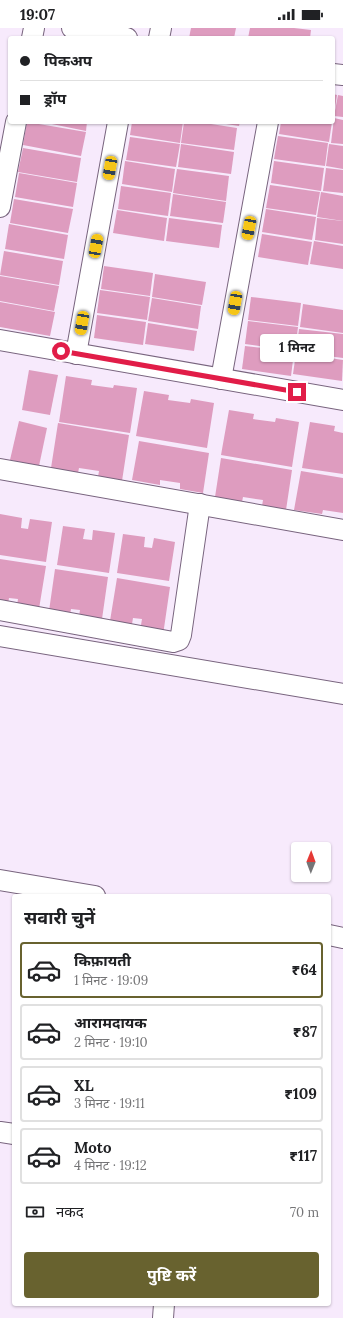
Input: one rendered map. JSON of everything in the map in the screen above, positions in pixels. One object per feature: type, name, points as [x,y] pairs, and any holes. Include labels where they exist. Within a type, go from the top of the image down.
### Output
[{"type":"street","points":[[72,28],[117,36]]},
{"type":"street","points":[[0,207],[16,124]]},
{"type":"street","points":[[76,354],[118,124]]},
{"type":"street","points":[[221,379],[268,124]]},
{"type":"street","points":[[0,340],[343,400]]},
{"type":"street","points":[[0,468],[343,530]]},
{"type":"street","points":[[0,610],[173,642],[179,640],[182,635],[200,504]]},
{"type":"street","points":[[0,636],[343,694]]},
{"type":"street","points":[[0,880],[83,894]]},
{"type":"street","points":[[331,935],[343,938]]},
{"type":"street","points":[[0,1132],[12,1134]]},
{"type":"street","points":[[163,1318],[164,1306]]},
{"type":"building","points":[[191,28],[236,28],[234,36],[189,36]]},
{"type":"building","points":[[250,28],[294,28],[311,30],[310,36],[248,36]]},
{"type":"building","points":[[335,94],[337,95],[335,108]]},
{"type":"building","points":[[338,95],[343,96],[343,117],[335,116]]},
{"type":"building","points":[[335,118],[343,120],[343,144],[331,143]]},
{"type":"building","points":[[27,124],[39,124],[86,132],[81,156],[23,145]]},
{"type":"building","points":[[52,124],[87,124],[86,131]]},
{"type":"building","points":[[132,124],[183,124],[180,143],[130,135]]},
{"type":"building","points":[[184,124],[211,124],[237,128],[234,150],[181,143]]},
{"type":"building","points":[[226,124],[240,124],[239,126]]},
{"type":"building","points":[[281,124],[332,124],[329,142],[279,134]]},
{"type":"building","points":[[278,136],[328,143],[325,166],[274,159]]},
{"type":"building","points":[[130,137],[180,144],[176,167],[126,160]]},
{"type":"building","points":[[181,144],[234,152],[231,174],[178,167]]},
{"type":"building","points":[[329,144],[343,146],[343,169],[326,166]]},
{"type":"building","points":[[23,148],[81,158],[77,182],[18,172]]},
{"type":"building","points":[[125,161],[175,169],[172,192],[122,184]]},
{"type":"building","points":[[274,161],[324,168],[321,191],[271,183]]},
{"type":"building","points":[[326,168],[343,170],[343,193],[323,191]]},
{"type":"building","points":[[177,169],[229,176],[226,201],[173,193]]},
{"type":"building","points":[[19,173],[77,183],[73,207],[15,197]]},
{"type":"building","points":[[270,185],[320,192],[316,215],[266,208]]},
{"type":"building","points":[[121,186],[171,193],[168,216],[118,209]]},
{"type":"building","points":[[321,192],[343,196],[343,221],[317,217]]},
{"type":"building","points":[[173,194],[226,202],[223,223],[170,216]]},
{"type":"building","points":[[14,199],[73,209],[68,233],[10,223]]},
{"type":"building","points":[[266,209],[316,217],[312,240],[262,232]]},
{"type":"building","points":[[117,210],[167,218],[164,241],[113,233]]},
{"type":"building","points":[[169,218],[222,225],[219,248],[166,241]]},
{"type":"building","points":[[317,218],[343,221],[343,244],[315,240]]},
{"type":"building","points":[[9,224],[68,235],[64,259],[5,249]]},
{"type":"building","points":[[262,234],[312,242],[308,265],[258,257]]},
{"type":"building","points":[[314,241],[343,246],[343,269],[310,264]]},
{"type":"building","points":[[4,251],[63,261],[59,285],[0,275]]},
{"type":"building","points":[[104,266],[153,273],[150,296],[101,289]]},
{"type":"building","points":[[155,274],[206,282],[202,305],[152,297]]},
{"type":"building","points":[[0,276],[59,286],[54,311],[0,301]]},
{"type":"building","points":[[100,290],[150,297],[147,320],[97,313]]},
{"type":"building","points":[[251,297],[301,303],[298,326],[248,320]]},
{"type":"building","points":[[152,298],[201,306],[198,329],[148,321]]},
{"type":"building","points":[[0,302],[55,312],[50,336],[0,327]]},
{"type":"building","points":[[303,304],[343,310],[343,333],[300,327]]},
{"type":"building","points":[[97,315],[146,322],[143,345],[94,338]]},
{"type":"building","points":[[248,321],[298,327],[295,351],[245,344]]},
{"type":"building","points":[[148,323],[197,331],[194,351],[145,344]]},
{"type":"building","points":[[299,329],[343,334],[343,358],[296,352]]},
{"type":"building","points":[[245,346],[294,352],[291,376],[242,369]]},
{"type":"building","points":[[296,353],[343,360],[342,381],[293,374]]},
{"type":"building","points":[[29,370],[58,375],[50,415],[22,410]]},
{"type":"building","points":[[66,376],[92,380],[91,385],[113,388],[114,385],[137,388],[130,433],[59,422]]},
{"type":"building","points":[[144,391],[169,395],[168,400],[190,403],[191,399],[214,403],[207,448],[136,436]]},
{"type":"building","points":[[229,410],[254,414],[253,419],[275,422],[276,418],[299,422],[292,467],[221,455]]},
{"type":"building","points":[[19,421],[47,428],[39,466],[10,460]]},
{"type":"building","points":[[310,422],[335,426],[334,431],[343,433],[343,474],[302,468]]},
{"type":"building","points":[[58,423],[129,435],[122,481],[98,477],[99,471],[79,468],[78,473],[51,468]]},
{"type":"building","points":[[139,441],[209,453],[203,493],[180,489],[180,483],[160,480],[160,485],[132,480]]},
{"type":"building","points":[[221,458],[292,470],[286,510],[262,506],[263,500],[243,497],[242,502],[215,497]]},
{"type":"building","points":[[301,471],[343,478],[343,513],[323,510],[322,514],[294,510]]},
{"type":"building","points":[[0,514],[22,518],[21,528],[28,529],[30,519],[52,522],[46,562],[0,555]]},
{"type":"building","points":[[63,526],[85,529],[83,539],[92,540],[93,530],[115,533],[109,573],[57,565]]},
{"type":"building","points":[[123,534],[145,537],[144,547],[152,548],[154,538],[175,542],[169,581],[117,573]]},
{"type":"building","points":[[0,559],[46,566],[38,615],[16,611],[18,599],[9,598],[7,610],[0,609]]},
{"type":"building","points":[[55,569],[108,577],[101,626],[78,622],[80,610],[71,609],[69,621],[48,618]]},
{"type":"building","points":[[117,578],[170,587],[163,635],[140,631],[142,619],[133,618],[131,630],[109,627]]},
{"type":"route","points":[[61,351],[297,392]]}]
